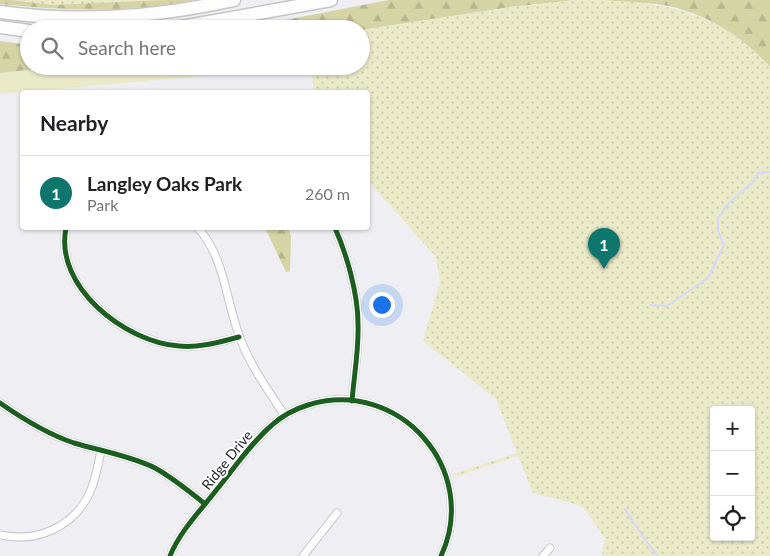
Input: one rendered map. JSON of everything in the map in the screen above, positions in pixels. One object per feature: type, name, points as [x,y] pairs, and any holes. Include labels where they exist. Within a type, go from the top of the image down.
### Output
[{"type":"highway","points":[[0,12],[74,18],[124,17],[179,11],[234,0]]},
{"type":"highway","points":[[220,20],[331,0]]},
{"type":"highway","points":[[0,28],[20,30]]},
{"type":"street","points":[[66,230],[64,242],[72,272],[83,290],[100,310],[126,329],[149,339],[177,346],[202,346],[239,337]]},
{"type":"street","points":[[200,230],[207,239],[216,258],[239,337],[260,378],[285,416]]},
{"type":"street","points":[[337,230],[345,254],[357,310],[357,344],[352,401]]},
{"type":"street","name":"Ridge Drive","points":[[170,556],[179,538],[260,436],[285,416],[300,408],[330,400],[352,401],[381,408],[402,418],[421,435],[437,456],[446,476],[451,501],[451,526],[441,556]]},
{"type":"street","points":[[0,403],[31,423],[59,437],[156,469],[184,487],[205,504]]},
{"type":"street","points":[[0,535],[15,538],[33,536],[52,531],[68,520],[79,509],[90,492],[101,451]]},
{"type":"street","points":[[303,556],[337,514]]},
{"type":"street","points":[[543,556],[550,548]]},
{"type":"green space","points":[[0,0],[195,0],[147,7],[98,10],[0,4]]},
{"type":"green space","points":[[11,0],[166,0],[52,5]]},
{"type":"green space","points":[[389,0],[575,0],[511,7],[370,29],[370,20],[286,20]]},
{"type":"green space","points":[[575,0],[603,0],[656,5],[705,19],[728,31],[749,47],[770,67],[770,556],[602,556],[605,538],[582,506],[533,493],[518,456],[454,477],[453,474],[517,453],[496,399],[423,341],[440,281],[436,257],[370,183],[370,90],[314,90],[312,75],[370,75],[370,29],[511,7]]},
{"type":"green space","points":[[595,0],[770,0],[770,67],[759,55],[733,35],[704,18],[689,12],[657,4]]},
{"type":"green space","points":[[0,41],[20,44],[20,71],[0,73]]},
{"type":"green space","points":[[20,71],[20,75],[208,75],[45,90],[20,90],[20,92],[0,94],[0,73]]},
{"type":"green space","points":[[266,230],[289,230],[291,236],[290,271],[286,272]]},
{"type":"waterway","points":[[650,305],[667,306],[708,278],[724,245],[718,231],[718,218],[728,204],[754,181],[758,173],[770,172]]},
{"type":"waterway","points":[[625,509],[658,556]]},
{"type":"cycle path","points":[[66,230],[65,250],[71,271],[82,290],[98,308],[116,322],[137,334],[158,342],[179,346],[217,343],[239,337]]},
{"type":"cycle path","points":[[336,230],[351,275],[358,312],[358,343],[352,401]]},
{"type":"cycle path","points":[[170,556],[179,538],[191,521],[264,432],[284,416],[303,407],[341,400],[373,405],[401,418],[424,438],[440,463],[450,492],[451,524],[441,556]]},
{"type":"cycle path","points":[[0,403],[17,415],[54,435],[155,468],[175,480],[205,504]]},
{"type":"place","name":"Langley Oaks Park","points":[[604,269]]}]
